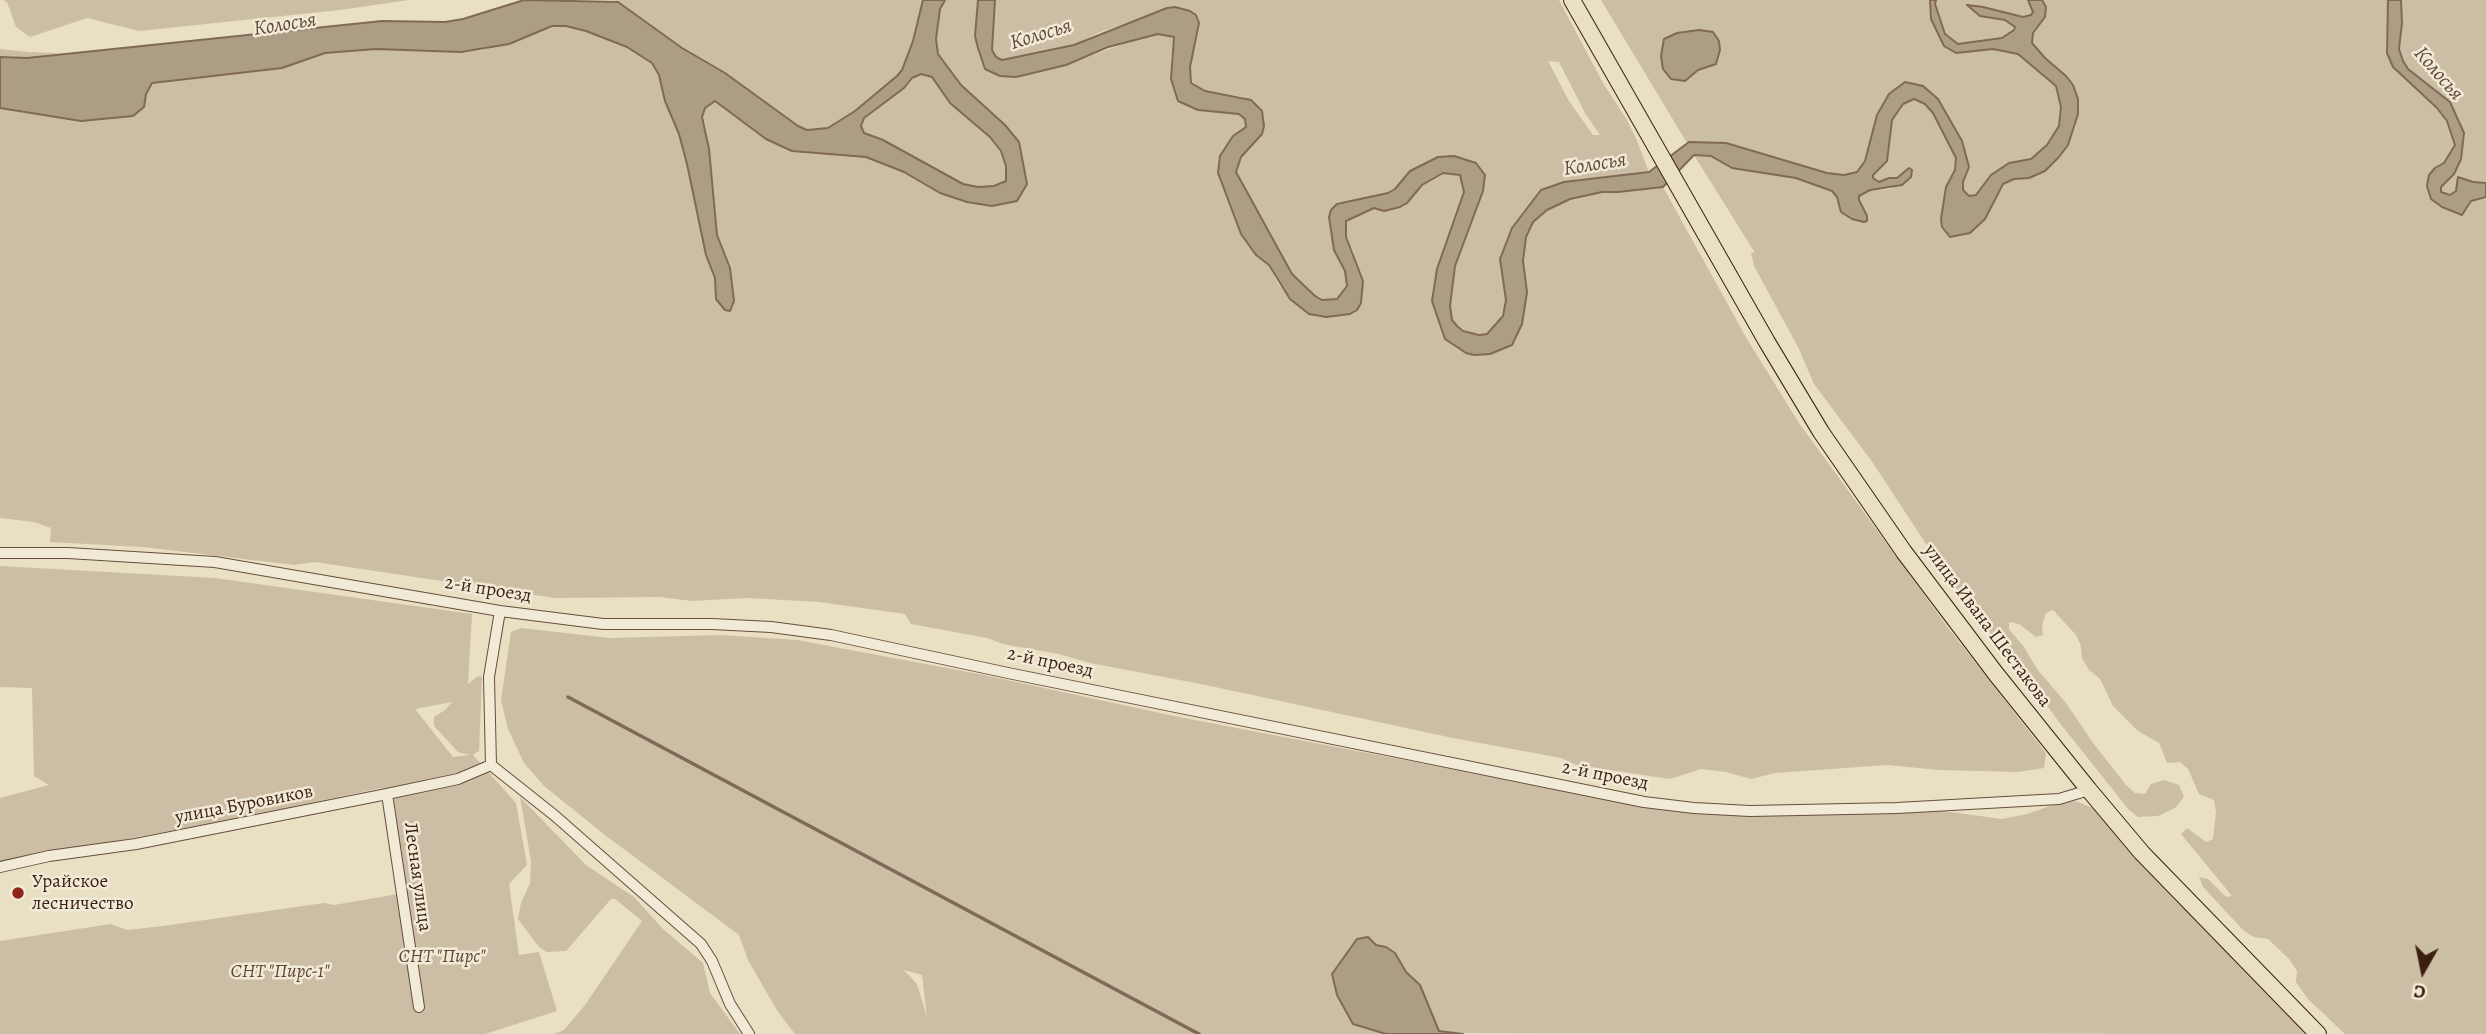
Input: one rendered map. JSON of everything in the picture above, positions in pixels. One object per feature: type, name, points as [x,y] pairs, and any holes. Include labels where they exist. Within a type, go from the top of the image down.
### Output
[{"type":"main road","name":"улица Ивана Шестакова","points":[[1572,0],[1821,432],[1913,563],[1996,674],[2142,853],[2318,1034]]},
{"type":"street","name":"2-й проезд","points":[[0,552],[68,553],[215,562],[500,611],[603,624],[712,624],[771,627],[831,635],[1630,799],[1694,808],[1750,811],[1897,808],[2059,799],[2088,790]]},
{"type":"street","points":[[500,611],[489,677],[491,765],[554,815],[701,944],[748,1034]]},
{"type":"street","name":"улица Буровиков","points":[[0,867],[49,856],[136,844],[387,794],[458,779],[491,765]]},
{"type":"street","name":"Лесная улица","points":[[387,794],[419,1007]]},
{"type":"green space","points":[[3,0],[409,0],[139,31],[87,18],[30,37],[16,27],[7,2]]},
{"type":"green space","points":[[614,0],[923,0],[913,41],[897,76],[855,111],[828,128],[807,130]]},
{"type":"green space","points":[[945,0],[978,0],[975,36],[985,69],[1016,77],[1066,65],[1134,40],[1158,34],[1174,37],[1171,62],[1214,111],[1239,114],[1246,119],[1246,127],[1233,136],[1220,156],[1218,173],[1241,234],[1256,255],[1268,265],[1279,285],[1302,309],[1317,317],[1350,314],[1353,251],[1346,237],[1346,221],[1374,208],[1384,211],[1400,207],[1407,203],[1422,185],[1443,173],[1453,172],[1460,175],[1464,192],[1437,269],[1432,301],[1445,339],[1466,353],[1490,354],[1523,261],[1526,237],[1533,222],[1547,210],[1585,194],[1663,187],[1747,339],[1799,423],[1949,629],[2046,753],[2044,768],[2018,772],[1939,770],[1887,765],[1775,773],[1751,779],[1701,769],[1670,779],[1576,765],[1561,758],[1090,663],[987,638],[911,624],[905,614],[819,602],[747,598],[692,601],[660,597],[555,598],[315,562],[294,565],[143,547],[50,542],[51,528],[34,522],[0,518],[0,108],[47,116],[144,107],[146,94],[152,83],[282,68],[325,53],[376,49],[461,52],[483,50],[552,26],[586,31],[627,47],[652,63],[659,75],[687,164],[706,255],[715,278],[716,299],[730,268],[717,235],[709,149],[702,116],[705,108],[715,101],[766,139],[812,154],[866,157],[904,172],[940,193],[1027,184],[1019,142],[1005,125],[961,85],[938,54],[936,39],[940,9]]},
{"type":"green space","points":[[995,0],[1559,0],[1603,83],[1627,120],[1649,172],[1604,179],[1512,228],[1500,259],[1506,301],[1499,323],[1487,334],[1471,333],[1457,327],[1452,320],[1450,306],[1455,266],[1483,191],[1438,157],[1410,171],[1395,189],[1388,193],[1329,217],[1334,250],[1345,271],[1347,286],[1337,299],[1322,300],[1292,274],[1236,172],[1241,157],[1257,139],[1244,97],[1205,91],[1191,84],[1190,67],[1199,23],[1196,15],[1175,7],[1100,32],[1074,45],[1002,60],[996,57],[992,50]],"holes":[[[1548,61],[1559,62],[1585,113],[1600,135],[1593,135],[1569,101]]]},
{"type":"green space","points":[[1601,0],[1930,0],[1931,19],[1956,53],[1993,49],[2018,54],[2056,86],[2061,107],[2059,126],[2047,145],[2031,159],[2009,163],[1991,175],[1976,195],[1969,196],[1963,190],[1963,182],[1969,167],[1938,99],[1889,94],[1877,114],[1865,161],[1857,172],[1844,175],[1827,173],[1726,143],[1687,143]]},
{"type":"green space","points":[[1936,0],[2028,0],[2033,12],[2023,17],[1968,6],[1980,16],[2005,20],[2015,26],[2014,30],[2002,38],[1958,44],[1945,34]]},
{"type":"green space","points":[[2042,0],[2388,0],[2387,53],[2393,67],[2448,121],[2455,145],[2444,163],[2435,168],[2427,186],[2467,210],[2471,201],[2486,197],[2486,1034],[2345,1034],[2308,999],[2296,982],[2297,971],[2289,959],[2268,939],[2254,937],[2244,931],[2203,887],[2199,877],[2208,879],[2226,897],[2232,896],[2181,834],[2187,828],[2206,842],[2213,839],[2216,812],[2214,800],[2199,794],[2188,769],[2180,762],[2167,763],[2159,743],[2138,731],[2113,706],[2100,679],[2089,670],[2082,658],[2076,635],[2053,610],[2046,613],[2042,625],[2043,635],[2036,637],[2019,624],[2009,622],[2009,629],[2037,669],[2066,703],[2126,785],[2135,793],[2145,794],[2151,784],[2164,780],[2179,785],[2184,797],[2175,808],[2158,816],[2138,817],[2129,810],[2028,679],[1964,602],[1873,463],[1814,384],[1798,347],[1754,266],[1751,252],[1755,253],[1694,155],[1711,156],[1732,168],[1796,178],[1832,191],[1837,196],[1841,212],[1867,216],[1859,196],[1870,190],[1891,189],[1901,177],[1879,182],[1873,179],[1873,175],[1887,161],[1892,121],[1903,104],[1914,99],[1925,104],[1933,113],[1956,158],[1955,170],[1946,187],[1941,219],[1950,237],[1970,233],[1985,219],[2003,184],[2045,171],[2060,157],[2068,145],[2078,114],[2078,99],[2073,85],[2032,43],[2033,33],[2045,17],[2046,7]]},
{"type":"green space","points":[[2401,0],[2486,0],[2486,183],[2458,177],[2456,191],[2451,195],[2441,192],[2441,187],[2454,174],[2461,159],[2464,132],[2450,102],[2408,69],[2403,61],[2399,49]]},
{"type":"green space","points":[[0,49],[59,53],[27,58],[0,57]]},
{"type":"green space","points":[[921,74],[932,77],[950,103],[990,137],[1001,151],[1006,166],[1006,181],[994,186],[963,184],[884,140],[864,133],[861,126],[864,118],[904,88],[912,78]]},
{"type":"green space","points":[[0,566],[215,578],[472,614],[468,684],[478,676],[482,677],[479,751],[473,755],[516,803],[527,865],[509,884],[519,955],[539,952],[557,1011],[485,1034],[0,1034],[0,941],[111,924],[127,930],[163,926],[324,903],[334,905],[398,894],[381,788],[0,863],[0,798],[49,785],[34,776],[32,688],[0,687]],"holes":[[[452,702],[434,717],[434,726],[458,752],[470,755],[453,757],[415,709]]]},
{"type":"green space","points":[[521,628],[610,638],[722,635],[797,640],[1644,806],[1750,815],[1943,811],[2002,819],[2076,801],[2095,809],[2142,866],[2307,1034],[1449,1033],[1439,1031],[1420,985],[1406,972],[1395,954],[1386,947],[1376,945],[1353,1024],[1386,1034],[795,1034],[778,1012],[748,960],[739,935],[605,835],[544,786],[524,763],[508,729],[501,700],[511,632]],"holes":[[[904,970],[922,975],[927,1017],[917,984]]]},
{"type":"green space","points":[[520,797],[586,865],[634,897],[663,929],[703,963],[710,993],[740,1034],[554,1034],[564,1030],[585,1005],[642,921],[615,899],[611,899],[566,951],[547,952],[539,947],[518,919],[521,903],[530,883],[531,861]]},
{"type":"shaded area","points":[[524,0],[618,2],[682,48],[725,73],[807,130],[828,128],[855,111],[897,76],[913,41],[923,0],[945,0],[940,9],[936,39],[938,54],[961,85],[1005,125],[1019,142],[1027,184],[1017,201],[992,206],[967,202],[940,193],[904,172],[866,157],[792,151],[766,139],[715,101],[705,108],[702,117],[709,149],[717,235],[730,268],[734,301],[730,311],[725,310],[716,299],[715,278],[706,255],[687,164],[659,75],[652,63],[627,47],[586,31],[552,26],[509,44],[461,52],[376,49],[325,53],[282,68],[152,83],[146,94],[144,107],[133,116],[81,121],[0,108],[0,57],[27,58],[382,21],[445,22]],"holes":[[[921,74],[932,77],[950,103],[990,137],[1001,151],[1006,166],[1006,181],[994,186],[963,184],[883,140],[864,133],[861,126],[864,118],[904,88],[912,78]]]},
{"type":"shaded area","points":[[978,0],[995,0],[992,50],[996,57],[1002,60],[1074,45],[1167,8],[1175,7],[1196,15],[1199,23],[1190,67],[1191,83],[1205,91],[1251,100],[1262,111],[1262,134],[1241,157],[1236,172],[1292,274],[1322,300],[1337,299],[1347,286],[1345,271],[1334,250],[1329,217],[1337,204],[1388,193],[1395,189],[1410,171],[1438,157],[1454,156],[1476,163],[1485,175],[1483,191],[1455,266],[1450,306],[1452,320],[1457,326],[1463,331],[1479,335],[1487,334],[1503,316],[1506,300],[1500,259],[1512,228],[1541,190],[1564,182],[1649,172],[1689,142],[1726,143],[1827,173],[1844,175],[1857,172],[1865,161],[1877,115],[1889,94],[1905,82],[1923,86],[1938,99],[1962,141],[1969,167],[1963,190],[1969,196],[1976,195],[1991,175],[2009,163],[2031,159],[2047,145],[2059,126],[2061,107],[2056,86],[2018,54],[1993,49],[1956,53],[1944,46],[1931,19],[1930,0],[1936,0],[1945,34],[1958,44],[2002,38],[2015,27],[2005,20],[1980,16],[1967,5],[2023,17],[2033,12],[2028,0],[2042,0],[2046,7],[2045,17],[2033,33],[2032,43],[2073,85],[2078,99],[2078,114],[2068,145],[2045,171],[2003,184],[1985,219],[1970,233],[1950,237],[1942,227],[1941,219],[1946,187],[1955,170],[1956,158],[1933,113],[1925,104],[1914,99],[1903,104],[1892,120],[1887,161],[1873,175],[1879,182],[1897,178],[1909,168],[1912,170],[1911,177],[1902,185],[1870,190],[1859,196],[1867,216],[1867,221],[1864,222],[1841,212],[1837,197],[1832,191],[1796,178],[1732,168],[1711,156],[1694,155],[1663,187],[1602,192],[1570,199],[1547,210],[1533,222],[1526,237],[1523,261],[1527,292],[1522,324],[1512,345],[1490,354],[1474,355],[1466,353],[1445,339],[1432,301],[1437,269],[1464,192],[1460,175],[1443,173],[1422,185],[1407,203],[1400,207],[1384,211],[1374,208],[1346,221],[1346,237],[1363,281],[1361,303],[1357,310],[1350,314],[1326,317],[1309,314],[1290,299],[1269,265],[1256,255],[1241,234],[1218,173],[1220,156],[1233,136],[1246,127],[1245,119],[1239,114],[1198,110],[1178,101],[1171,79],[1174,37],[1158,34],[1108,47],[1066,65],[1016,77],[1000,76],[985,69],[978,48],[975,36]]},
{"type":"shaded area","points":[[2388,0],[2401,0],[2399,49],[2403,61],[2408,69],[2450,102],[2464,133],[2461,159],[2454,174],[2441,187],[2441,192],[2450,195],[2456,191],[2458,177],[2486,183],[2486,197],[2471,201],[2462,215],[2431,199],[2427,186],[2429,175],[2444,163],[2455,145],[2447,121],[2437,108],[2393,67],[2387,53]]},
{"type":"shaded area","points":[[1699,30],[1713,32],[1719,41],[1720,50],[1716,64],[1698,70],[1685,81],[1671,79],[1663,69],[1661,56],[1664,39],[1677,33]]},
{"type":"shaded area","points":[[1368,937],[1376,945],[1395,953],[1406,972],[1420,985],[1439,1031],[1463,1034],[1386,1034],[1353,1024],[1337,995],[1332,974],[1357,939]]},
{"type":"waterway","points":[[568,697],[1199,1034]]},
{"type":"place","name":"Урайское лесничество","points":[[18,893]]},
{"type":"water label","name":"Колосья","points":[[285,25]]},
{"type":"water label","name":"Колосья","points":[[1041,35]]},
{"type":"water label","name":"Колосья","points":[[2438,74]]},
{"type":"water label","name":"Колосья","points":[[1595,165]]},
{"type":"park label","name":"СНТ \"Пирс\"","points":[[442,957]]},
{"type":"park label","name":"СНТ \"Пирс-1\"","points":[[280,972]]}]
